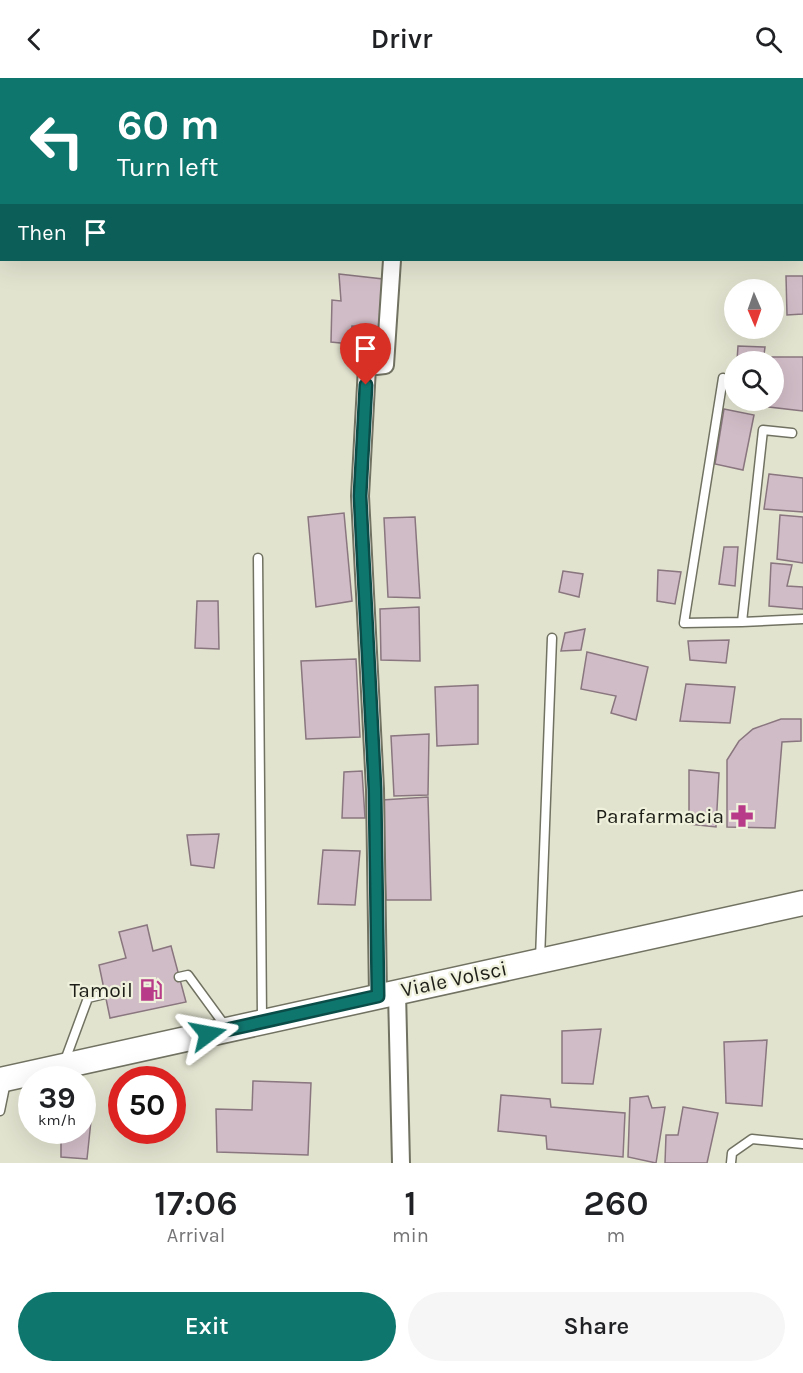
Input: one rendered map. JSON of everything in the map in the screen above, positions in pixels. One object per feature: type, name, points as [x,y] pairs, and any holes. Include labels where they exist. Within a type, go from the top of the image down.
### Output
[{"type":"main road","name":"Viale Volsci","points":[[63,1066],[803,903]]},
{"type":"main road","name":"Viale Volsci","points":[[3,1079],[18,1076]]},
{"type":"street","points":[[392,261],[385,365],[367,367],[360,496],[387,994],[401,1163]]},
{"type":"lane","points":[[723,378],[684,623],[803,619]]},
{"type":"lane","points":[[742,622],[763,430],[792,433]]},
{"type":"lane","points":[[258,558],[262,1022]]},
{"type":"lane","points":[[540,961],[552,638]]},
{"type":"lane","points":[[179,977],[188,975],[228,1030]]},
{"type":"lane","points":[[63,1066],[88,998],[105,994]]},
{"type":"lane","points":[[0,1111],[3,1079]]},
{"type":"lane","points":[[731,1163],[732,1153],[752,1139],[803,1144]]},
{"type":"building","points":[[339,274],[383,279],[380,327],[352,326],[350,344],[331,342],[332,300],[341,301]]},
{"type":"building","points":[[786,276],[803,276],[803,314],[787,315]]},
{"type":"building","points":[[738,346],[765,347],[764,351],[738,351]]},
{"type":"building","points":[[784,357],[803,357],[803,411],[784,409]]},
{"type":"building","points":[[724,409],[724,411],[754,415],[743,470],[715,464]]},
{"type":"building","points":[[769,474],[803,478],[803,512],[764,509]]},
{"type":"building","points":[[344,513],[352,601],[316,607],[308,517]]},
{"type":"building","points":[[780,515],[803,517],[803,563],[777,559]]},
{"type":"building","points":[[415,517],[420,598],[388,597],[384,518]]},
{"type":"building","points":[[724,547],[738,547],[735,586],[719,584]]},
{"type":"building","points":[[771,563],[792,565],[787,586],[803,587],[803,609],[769,606]]},
{"type":"building","points":[[658,570],[681,572],[675,604],[657,601]]},
{"type":"building","points":[[563,571],[583,574],[579,597],[559,592]]},
{"type":"building","points":[[197,601],[218,601],[219,649],[195,648]]},
{"type":"building","points":[[419,607],[420,661],[381,660],[380,609]]},
{"type":"building","points":[[585,629],[581,650],[561,651],[565,633]]},
{"type":"building","points":[[729,640],[726,663],[690,660],[688,641]]},
{"type":"building","points":[[587,652],[648,667],[636,720],[611,713],[616,696],[581,689]]},
{"type":"building","points":[[356,659],[360,737],[306,739],[301,661]]},
{"type":"building","points":[[686,684],[735,687],[730,723],[680,721]]},
{"type":"building","points":[[478,685],[478,744],[437,746],[435,687]]},
{"type":"building","points":[[781,719],[801,719],[801,741],[782,742],[775,828],[727,827],[727,760],[739,741],[753,729]]},
{"type":"building","points":[[429,734],[428,795],[394,796],[391,736]]},
{"type":"building","points":[[689,770],[719,773],[716,827],[689,824]]},
{"type":"building","points":[[362,771],[365,818],[342,818],[344,772]]},
{"type":"building","points":[[428,797],[431,900],[386,900],[382,800]]},
{"type":"building","points":[[219,834],[214,868],[191,865],[187,835]]},
{"type":"building","points":[[323,850],[360,851],[355,905],[318,904]]},
{"type":"building","points":[[147,925],[153,951],[171,946],[186,1002],[110,1018],[99,965],[126,958],[119,932]]},
{"type":"building","points":[[601,1029],[593,1084],[562,1083],[562,1031]]},
{"type":"building","points":[[767,1040],[762,1106],[726,1103],[724,1042]]},
{"type":"building","points":[[253,1081],[311,1083],[308,1155],[217,1152],[216,1109],[252,1110]]},
{"type":"building","points":[[501,1095],[550,1099],[551,1107],[625,1113],[623,1157],[547,1149],[546,1136],[498,1131]]},
{"type":"building","points":[[648,1096],[652,1108],[665,1107],[656,1163],[628,1157],[630,1098]]},
{"type":"building","points":[[683,1107],[718,1113],[707,1163],[665,1163],[666,1135],[678,1135]]},
{"type":"building","points":[[61,1144],[89,1144],[87,1159],[61,1157]]},
{"type":"place","name":"Parafarmacia","points":[[742,816]]},
{"type":"place","name":"Tamoil","points":[[151,990]]},
{"type":"route","points":[[208,1034],[378,996],[375,925],[375,789],[360,496],[366,385]]}]
